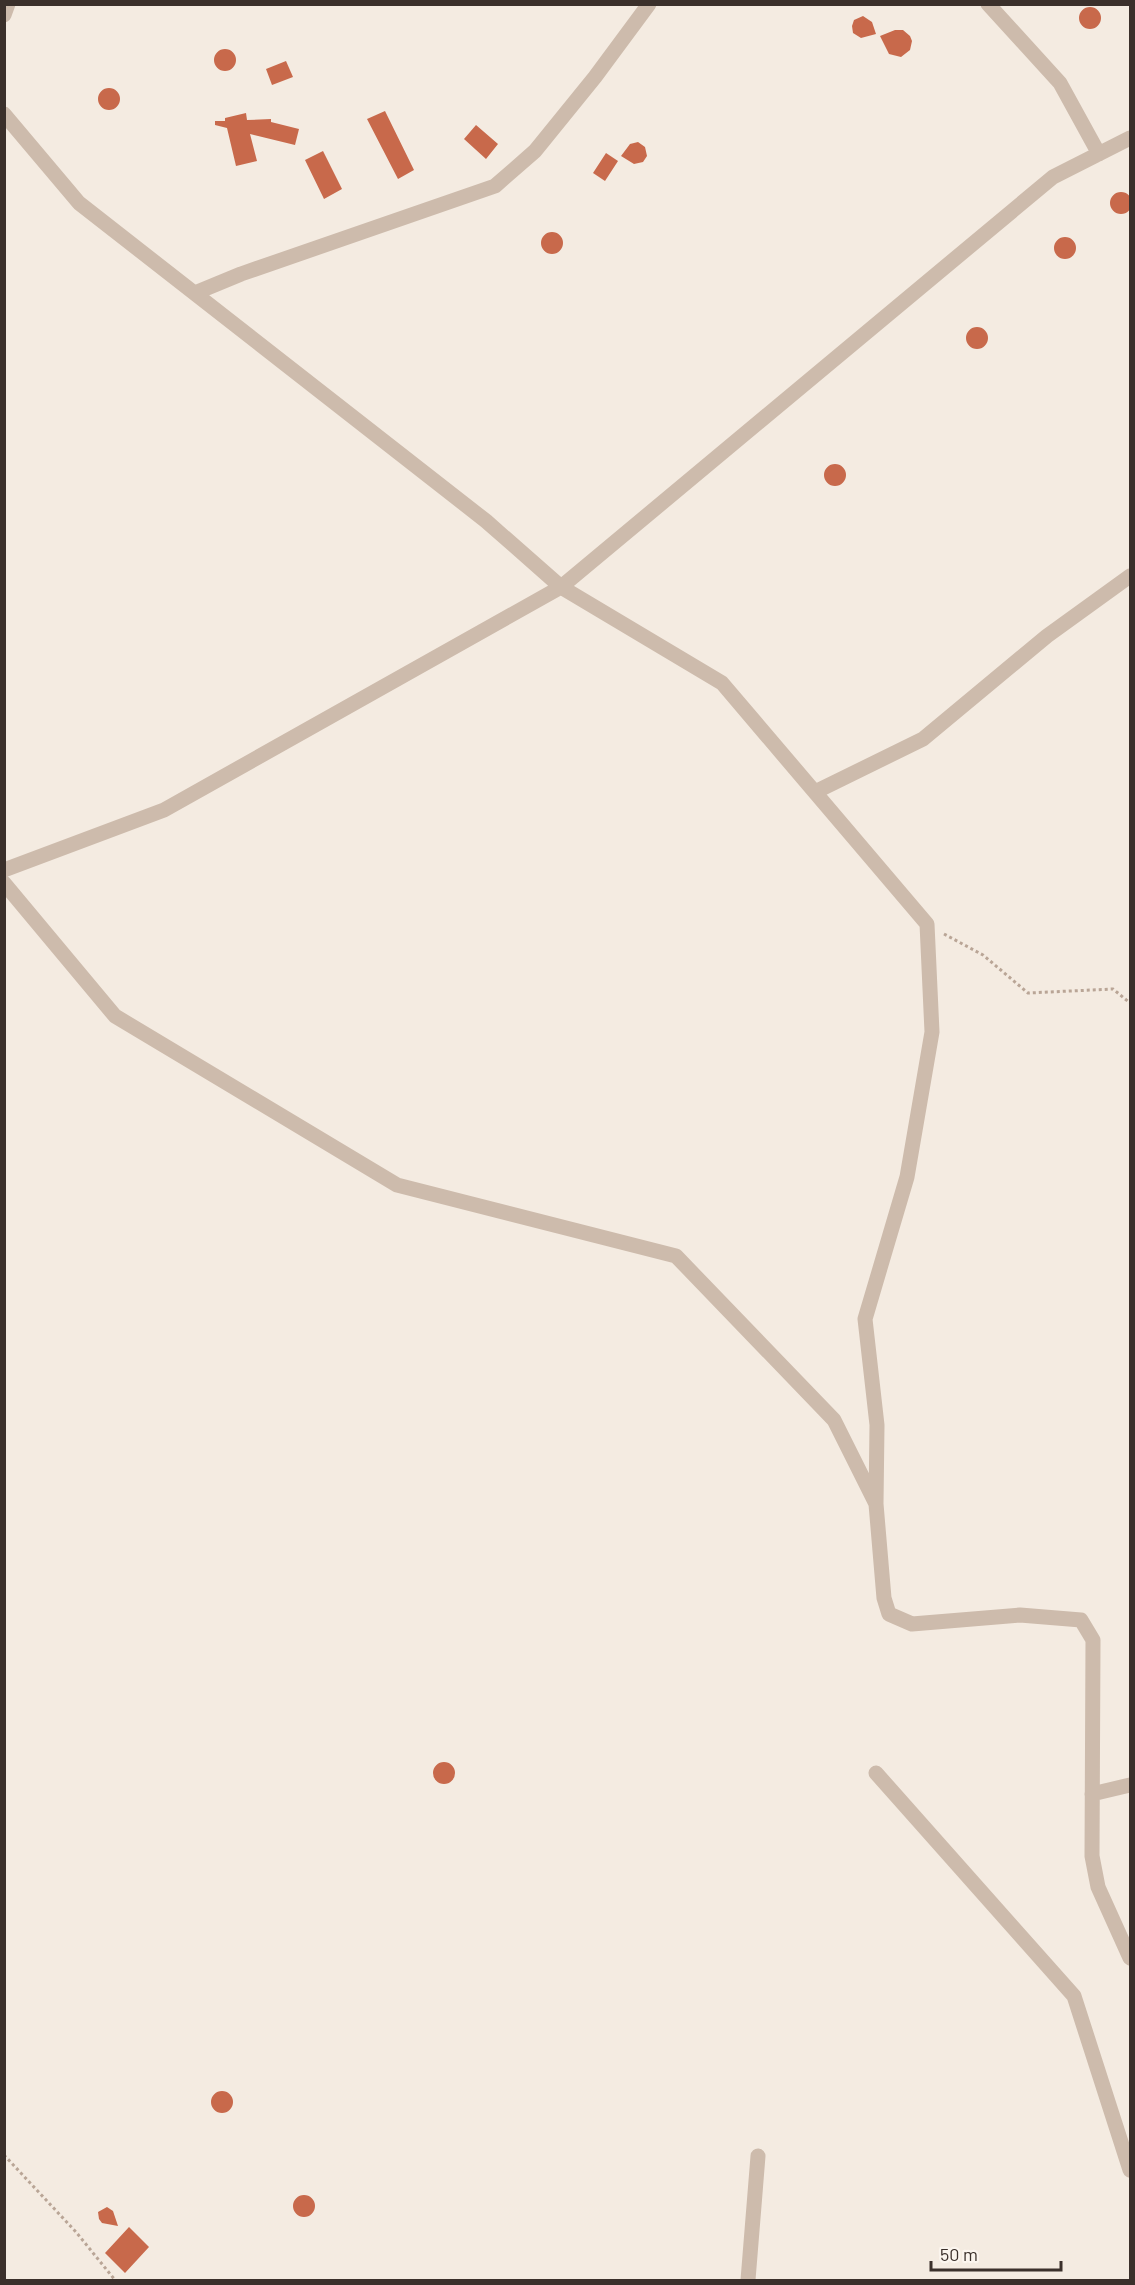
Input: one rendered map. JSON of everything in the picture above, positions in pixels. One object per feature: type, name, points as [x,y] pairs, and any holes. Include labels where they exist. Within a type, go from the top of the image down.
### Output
[{"type":"street","points":[[4,15],[8,4]]},
{"type":"street","points":[[195,293],[241,274],[495,186],[535,150],[595,77],[649,4]]},
{"type":"street","points":[[988,4],[1060,83],[1099,154]]},
{"type":"street","points":[[4,114],[79,203],[486,521],[561,586],[722,682],[927,924],[932,1032],[907,1177],[865,1319],[877,1425],[876,1504],[884,1598],[888,1614],[912,1624],[1020,1615],[1081,1620],[1093,1640],[1092,1856],[1098,1887],[1131,1958]]},
{"type":"street","points":[[4,870],[164,810],[561,586],[1053,177],[1131,138]]},
{"type":"street","points":[[815,792],[923,739],[1047,636],[1131,576]]},
{"type":"street","points":[[4,883],[115,1016],[397,1185],[676,1256],[834,1420],[876,1504]]},
{"type":"street","points":[[876,1773],[1074,1996],[1131,2170]]},
{"type":"street","points":[[1092,1794],[1131,1785]]},
{"type":"street","points":[[748,2280],[758,2156]]},
{"type":"path","points":[[927,924],[983,955],[1028,993],[1113,989],[1131,1003]]},
{"type":"path","points":[[4,2155],[76,2232],[115,2280]]},
{"type":"building","points":[[1090,7],[1098,10],[1101,18],[1098,26],[1090,29],[1082,26],[1079,18],[1082,10]]},
{"type":"building","points":[[863,16],[872,22],[876,34],[861,38],[853,33],[854,20]]},
{"type":"building","points":[[895,30],[903,30],[912,41],[910,50],[901,57],[889,54],[880,36]]},
{"type":"building","points":[[225,49],[233,52],[236,60],[233,68],[225,71],[217,68],[214,60],[217,52]]},
{"type":"building","points":[[286,61],[293,77],[272,85],[266,69]]},
{"type":"building","points":[[109,88],[117,91],[120,99],[117,107],[109,110],[101,107],[98,99],[101,91]]},
{"type":"building","points":[[385,111],[414,170],[398,179],[367,119]]},
{"type":"building","points":[[246,113],[247,120],[271,119],[271,122],[299,129],[295,145],[250,134],[257,161],[236,166],[227,128],[215,125],[215,121],[225,121],[225,118]]},
{"type":"building","points":[[476,125],[498,144],[486,159],[464,139]]},
{"type":"building","points":[[638,142],[645,147],[647,156],[643,162],[634,164],[621,156],[630,144]]},
{"type":"building","points":[[323,151],[342,189],[324,199],[305,160]]},
{"type":"building","points":[[606,153],[618,161],[605,181],[593,173]]},
{"type":"building","points":[[1121,192],[1131,199],[1132,203],[1125,213],[1121,214],[1111,207],[1110,203],[1117,193]]},
{"type":"building","points":[[552,232],[560,235],[563,243],[560,251],[552,254],[544,251],[541,243],[544,235]]},
{"type":"building","points":[[1065,237],[1073,240],[1076,248],[1073,256],[1065,259],[1057,256],[1054,248],[1057,240]]},
{"type":"building","points":[[977,327],[985,330],[988,338],[985,346],[977,349],[969,346],[966,338],[969,330]]},
{"type":"building","points":[[835,464],[843,467],[846,475],[843,483],[835,486],[827,483],[824,475],[827,467]]},
{"type":"building","points":[[444,1762],[452,1765],[455,1773],[452,1781],[444,1784],[436,1781],[433,1773],[436,1765]]},
{"type":"building","points":[[222,2091],[230,2094],[233,2102],[230,2110],[222,2113],[214,2110],[211,2102],[214,2094]]},
{"type":"building","points":[[304,2195],[312,2198],[315,2206],[312,2214],[304,2217],[296,2214],[293,2206],[296,2198]]},
{"type":"building","points":[[107,2207],[113,2211],[118,2226],[102,2223],[99,2219],[98,2212]]},
{"type":"building","points":[[129,2227],[149,2247],[125,2273],[105,2253]]}]
